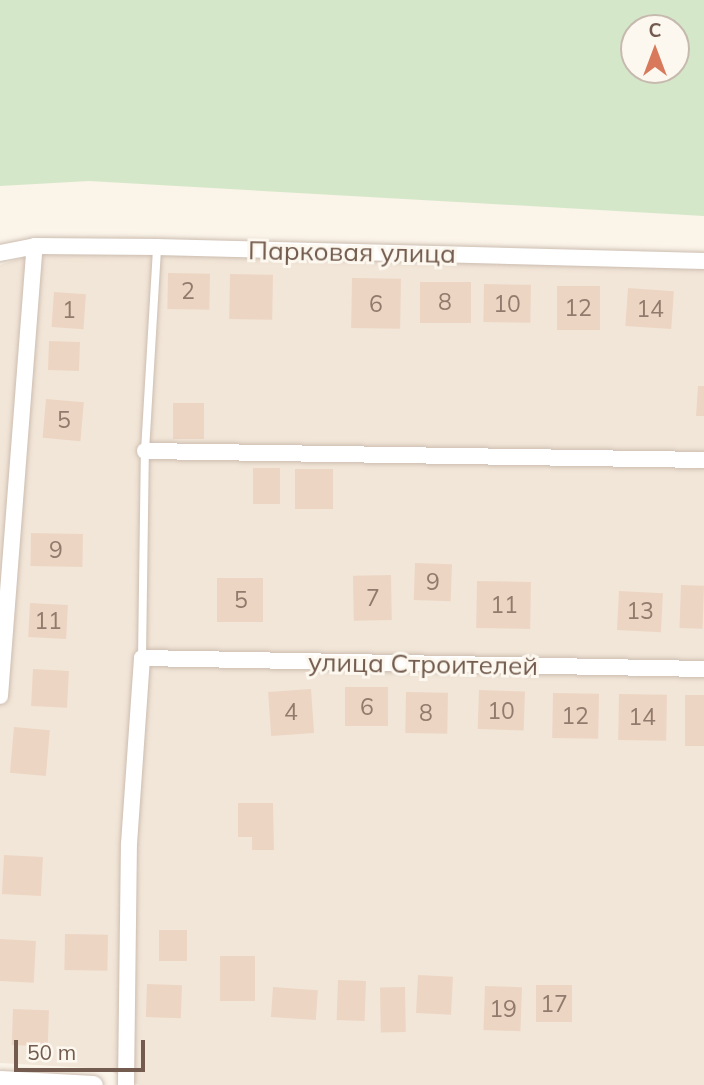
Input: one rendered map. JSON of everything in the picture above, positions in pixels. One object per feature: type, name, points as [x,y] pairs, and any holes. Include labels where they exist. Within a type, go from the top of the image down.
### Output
[{"type":"street","name":"Парковая улица","points":[[0,253],[35,246],[157,247],[704,261]]},
{"type":"street","points":[[0,696],[35,246]]},
{"type":"street","points":[[145,451],[704,460]]},
{"type":"street","points":[[126,1085],[129,844],[142,658]]},
{"type":"street","name":"улица Строителей","points":[[142,658],[704,669]]},
{"type":"street","points":[[0,1080],[93,1085]]},
{"type":"lane","points":[[142,658],[145,451],[157,247]]},
{"type":"shaded area","points":[[45,250],[704,267],[704,1085],[139,1085],[106,1069],[0,1063],[0,265]]},
{"type":"green space","points":[[0,0],[704,0],[704,216],[89,181],[0,186]]},
{"type":"building","points":[[168,273],[210,274],[209,310],[167,309]]},
{"type":"building","points":[[230,274],[273,275],[272,320],[229,319]]},
{"type":"building","points":[[352,278],[401,279],[400,329],[351,328]]},
{"type":"building","points":[[420,282],[471,282],[471,323],[420,323]]},
{"type":"building","points":[[484,284],[531,285],[530,323],[483,322]]},
{"type":"building","points":[[557,286],[600,286],[600,330],[557,330]]},
{"type":"building","points":[[628,288],[674,291],[671,329],[625,326]]},
{"type":"building","points":[[54,292],[86,294],[83,329],[52,327]]},
{"type":"building","points":[[49,341],[80,342],[79,371],[48,370]]},
{"type":"building","points":[[698,386],[704,386],[704,416],[696,416]]},
{"type":"building","points":[[46,399],[84,402],[80,441],[43,438]]},
{"type":"building","points":[[173,403],[204,403],[204,439],[173,439]]},
{"type":"building","points":[[253,468],[280,468],[280,504],[253,504]]},
{"type":"building","points":[[295,469],[333,469],[333,509],[295,509]]},
{"type":"building","points":[[31,533],[83,534],[82,567],[30,566]]},
{"type":"building","points":[[415,563],[452,564],[451,601],[414,600]]},
{"type":"building","points":[[391,575],[392,620],[354,621],[353,576]]},
{"type":"building","points":[[217,578],[263,578],[263,622],[217,622]]},
{"type":"building","points":[[477,581],[531,582],[530,629],[476,628]]},
{"type":"building","points":[[681,585],[704,586],[702,629],[679,628]]},
{"type":"building","points":[[619,591],[663,593],[661,632],[617,630]]},
{"type":"building","points":[[30,603],[68,605],[66,639],[28,637]]},
{"type":"building","points":[[33,669],[69,671],[67,708],[31,706]]},
{"type":"building","points":[[345,687],[388,687],[388,726],[345,726]]},
{"type":"building","points":[[311,689],[314,733],[271,736],[268,692]]},
{"type":"building","points":[[479,690],[525,692],[524,731],[478,729]]},
{"type":"building","points":[[406,692],[448,693],[447,734],[405,733]]},
{"type":"building","points":[[553,693],[599,694],[598,739],[552,738]]},
{"type":"building","points":[[619,694],[667,695],[666,741],[618,740]]},
{"type":"building","points":[[685,695],[704,695],[704,746],[685,746]]},
{"type":"building","points":[[14,727],[50,730],[46,776],[10,773]]},
{"type":"building","points":[[238,803],[273,803],[274,850],[252,850],[252,837],[238,837]]},
{"type":"building","points":[[4,855],[43,857],[41,896],[2,894]]},
{"type":"building","points":[[159,930],[187,930],[187,961],[159,961]]},
{"type":"building","points":[[65,934],[108,935],[107,971],[64,970]]},
{"type":"building","points":[[0,939],[36,941],[34,983],[0,981]]},
{"type":"building","points":[[220,956],[255,956],[255,1001],[220,1001]]},
{"type":"building","points":[[418,975],[453,977],[451,1015],[416,1013]]},
{"type":"building","points":[[338,980],[366,981],[365,1021],[337,1020]]},
{"type":"building","points":[[147,984],[182,985],[181,1018],[146,1017]]},
{"type":"building","points":[[536,985],[572,985],[572,1022],[536,1022]]},
{"type":"building","points":[[485,986],[522,987],[520,1031],[483,1030]]},
{"type":"building","points":[[273,987],[318,990],[316,1020],[271,1017]]},
{"type":"building","points":[[380,987],[405,987],[406,1032],[381,1032]]},
{"type":"building","points":[[13,1009],[49,1010],[48,1046],[12,1045]]}]
